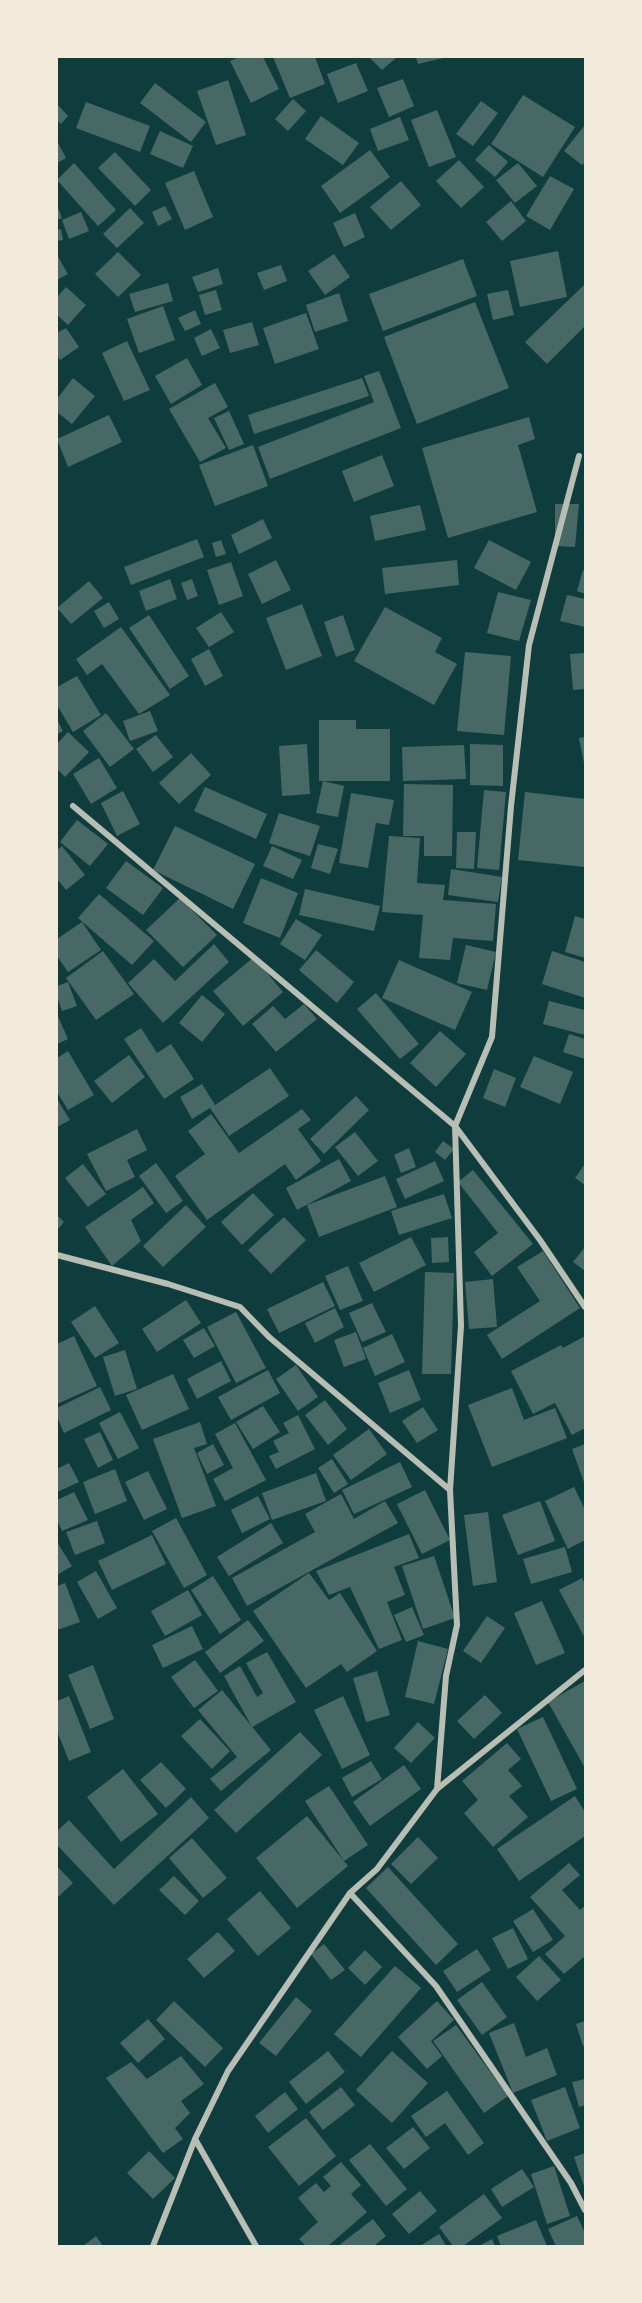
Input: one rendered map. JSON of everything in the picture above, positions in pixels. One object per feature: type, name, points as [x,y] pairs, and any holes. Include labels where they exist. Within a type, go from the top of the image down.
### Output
[{"type":"street","points":[[437,1789],[446,1676],[457,1625],[450,1490],[461,1326],[455,1126],[492,1037],[511,806],[529,645],[579,456]]},
{"type":"street","points":[[73,806],[455,1126],[540,1240],[585,1307]]},
{"type":"street","points":[[57,1255],[168,1284],[240,1308],[269,1337],[450,1490]]},
{"type":"street","points":[[153,2246],[195,2139],[228,2071],[350,1893],[377,1869],[437,1789],[585,1670]]},
{"type":"street","points":[[350,1893],[436,1986],[565,2174],[585,2210]]},
{"type":"street","points":[[195,2139],[256,2246]]},
{"type":"building","points":[[239,57],[263,57],[279,89],[251,103],[230,61]]},
{"type":"building","points":[[273,57],[315,57],[325,84],[290,98]]},
{"type":"building","points":[[369,57],[397,57],[382,70]]},
{"type":"building","points":[[416,57],[443,57],[443,58],[418,64]]},
{"type":"building","points":[[356,63],[368,91],[338,103],[327,74]]},
{"type":"building","points":[[403,79],[414,106],[389,117],[377,88]]},
{"type":"building","points":[[228,80],[246,135],[216,145],[197,91]]},
{"type":"building","points":[[155,83],[206,122],[191,142],[140,103]]},
{"type":"building","points":[[523,95],[575,127],[543,177],[491,144]]},
{"type":"building","points":[[293,99],[306,111],[288,131],[275,119]]},
{"type":"building","points":[[481,101],[498,113],[473,146],[456,134]]},
{"type":"building","points":[[86,102],[150,126],[140,152],[76,128]]},
{"type":"building","points":[[57,104],[68,116],[61,124],[57,120]]},
{"type":"building","points":[[437,110],[456,157],[429,167],[411,120]]},
{"type":"building","points":[[321,116],[359,143],[343,165],[305,139]]},
{"type":"building","points":[[400,117],[409,140],[378,151],[370,129]]},
{"type":"building","points":[[585,125],[585,162],[582,165],[564,151]]},
{"type":"building","points":[[160,131],[193,146],[183,168],[150,154]]},
{"type":"building","points":[[57,141],[66,158],[57,163]]},
{"type":"building","points":[[489,145],[508,162],[495,177],[475,160]]},
{"type":"building","points":[[370,150],[390,177],[340,213],[321,186]]},
{"type":"building","points":[[115,152],[151,190],[135,206],[98,168]]},
{"type":"building","points":[[459,160],[484,187],[461,208],[436,181]]},
{"type":"building","points":[[74,163],[116,210],[98,226],[57,180]]},
{"type":"building","points":[[518,163],[537,186],[515,203],[496,180]]},
{"type":"building","points":[[194,171],[213,217],[185,230],[165,183]]},
{"type":"building","points":[[550,176],[574,189],[550,230],[526,216]]},
{"type":"building","points":[[401,181],[421,205],[391,230],[370,207]]},
{"type":"building","points":[[511,201],[526,221],[502,241],[486,222]]},
{"type":"building","points":[[57,205],[62,218],[57,220]]},
{"type":"building","points":[[165,206],[172,219],[158,226],[152,212]]},
{"type":"building","points":[[130,208],[144,223],[117,248],[103,234]]},
{"type":"building","points":[[81,212],[89,231],[69,239],[62,220]]},
{"type":"building","points":[[355,213],[365,237],[344,247],[333,223]]},
{"type":"building","points":[[61,229],[63,240],[57,241],[57,230]]},
{"type":"building","points":[[558,251],[567,297],[520,307],[510,261]]},
{"type":"building","points":[[118,252],[141,275],[118,297],[95,274]]},
{"type":"building","points":[[334,254],[350,277],[325,295],[308,271]]},
{"type":"building","points":[[57,255],[68,274],[57,280]]},
{"type":"building","points":[[463,259],[477,296],[383,331],[369,294]]},
{"type":"building","points":[[281,265],[287,281],[264,290],[257,273]]},
{"type":"building","points":[[218,268],[223,284],[198,292],[192,277]]},
{"type":"building","points":[[168,283],[173,301],[135,312],[129,294]]},
{"type":"building","points":[[585,284],[585,326],[547,364],[525,342]]},
{"type":"building","points":[[66,287],[86,305],[68,325],[57,315],[57,297]]},
{"type":"building","points":[[216,290],[222,310],[205,315],[199,295]]},
{"type":"building","points":[[508,290],[514,315],[493,320],[487,294]]},
{"type":"building","points":[[339,293],[348,321],[315,332],[306,305]]},
{"type":"building","points":[[475,302],[509,388],[417,424],[384,337]]},
{"type":"building","points":[[163,306],[175,340],[139,353],[127,319]]},
{"type":"building","points":[[195,310],[201,324],[185,331],[178,318]]},
{"type":"building","points":[[306,313],[319,349],[275,364],[263,328]]},
{"type":"building","points":[[252,322],[259,345],[230,353],[223,330]]},
{"type":"building","points":[[66,328],[79,347],[60,360],[57,356],[57,333]]},
{"type":"building","points":[[211,329],[220,348],[202,356],[194,338]]},
{"type":"building","points":[[127,341],[150,390],[124,401],[102,353]]},
{"type":"building","points":[[187,358],[202,385],[171,404],[155,376]]},
{"type":"building","points":[[379,371],[401,428],[270,479],[258,447],[374,402],[364,376]]},
{"type":"building","points":[[73,378],[95,396],[72,424],[57,412],[57,399]]},
{"type":"building","points":[[362,378],[369,396],[254,434],[248,415]]},
{"type":"building","points":[[215,383],[228,407],[208,418],[226,448],[200,462],[169,409]]},
{"type":"building","points":[[229,411],[244,444],[229,450],[214,418]]},
{"type":"building","points":[[109,415],[122,442],[68,467],[57,439]]},
{"type":"building","points":[[529,417],[535,439],[518,445],[537,512],[448,538],[422,448]]},
{"type":"building","points":[[253,445],[268,486],[215,506],[199,465]]},
{"type":"building","points":[[382,455],[394,486],[354,502],[342,471]]},
{"type":"building","points":[[555,504],[579,504],[575,547],[555,546]]},
{"type":"building","points":[[420,505],[426,530],[375,541],[370,516]]},
{"type":"building","points":[[263,519],[272,538],[239,554],[231,535]]},
{"type":"building","points":[[197,539],[204,557],[131,585],[124,567]]},
{"type":"building","points":[[221,540],[226,554],[216,557],[212,543]]},
{"type":"building","points":[[489,540],[531,562],[516,590],[474,568]]},
{"type":"building","points":[[276,560],[291,590],[262,604],[248,574]]},
{"type":"building","points":[[457,560],[459,585],[385,594],[382,568]]},
{"type":"building","points":[[231,562],[243,596],[219,605],[207,570]]},
{"type":"building","points":[[583,570],[585,571],[585,594],[577,591]]},
{"type":"building","points":[[170,579],[177,599],[146,611],[139,591]]},
{"type":"building","points":[[192,579],[198,596],[187,600],[181,583]]},
{"type":"building","points":[[89,581],[103,598],[71,624],[57,608]]},
{"type":"building","points":[[498,592],[531,600],[519,641],[487,633]]},
{"type":"building","points":[[567,595],[585,599],[585,627],[560,621]]},
{"type":"building","points":[[109,602],[119,619],[104,628],[94,611]]},
{"type":"building","points":[[302,604],[322,656],[286,670],[266,618]]},
{"type":"building","points":[[385,607],[442,638],[435,652],[457,664],[434,705],[354,661]]},
{"type":"building","points":[[221,612],[234,632],[209,647],[196,628]]},
{"type":"building","points":[[149,615],[189,676],[170,689],[129,628]]},
{"type":"building","points":[[343,615],[355,650],[336,657],[324,622]]},
{"type":"building","points":[[121,627],[170,695],[139,714],[102,664],[87,675],[76,659]]},
{"type":"building","points":[[209,649],[223,676],[205,686],[191,659]]},
{"type":"building","points":[[465,652],[511,656],[504,735],[457,731]]},
{"type":"building","points":[[585,653],[585,689],[573,690],[570,654]]},
{"type":"building","points":[[77,676],[101,715],[73,732],[57,705],[57,687]]},
{"type":"building","points":[[150,711],[158,731],[130,741],[123,721]]},
{"type":"building","points":[[106,713],[134,749],[110,767],[83,731]]},
{"type":"building","points":[[57,720],[63,731],[57,734]]},
{"type":"building","points":[[319,720],[356,720],[356,729],[390,729],[390,781],[319,781]]},
{"type":"building","points":[[68,732],[89,752],[65,777],[57,769],[57,744]]},
{"type":"building","points":[[156,735],[173,757],[153,772],[136,749]]},
{"type":"building","points":[[585,737],[585,763],[584,763],[579,738]]},
{"type":"building","points":[[307,744],[310,794],[282,796],[279,746]]},
{"type":"building","points":[[470,744],[503,745],[503,786],[470,785]]},
{"type":"building","points":[[464,745],[466,779],[403,781],[402,747]]},
{"type":"building","points":[[191,753],[211,775],[179,804],[159,783]]},
{"type":"building","points":[[99,758],[117,788],[91,804],[73,774]]},
{"type":"building","points":[[323,781],[344,786],[338,817],[316,813]]},
{"type":"building","points":[[404,784],[453,785],[452,856],[424,856],[424,836],[403,836]]},
{"type":"building","points":[[205,787],[267,814],[256,839],[194,811]]},
{"type":"building","points":[[484,790],[506,792],[499,870],[477,868]]},
{"type":"building","points":[[123,791],[140,824],[117,836],[101,803]]},
{"type":"building","points":[[525,792],[585,799],[585,867],[518,860]]},
{"type":"building","points":[[351,793],[394,800],[389,825],[376,823],[368,868],[339,863]]},
{"type":"building","points":[[279,813],[320,826],[310,856],[269,843]]},
{"type":"building","points":[[77,820],[108,844],[90,866],[60,842]]},
{"type":"building","points":[[175,826],[255,864],[233,909],[153,870]]},
{"type":"building","points":[[457,832],[476,832],[474,869],[456,868]]},
{"type":"building","points":[[389,836],[420,838],[417,883],[445,885],[443,900],[496,904],[493,941],[453,938],[450,960],[419,958],[423,915],[382,912]]},
{"type":"building","points":[[318,844],[338,849],[330,874],[311,868]]},
{"type":"building","points":[[62,846],[85,875],[66,890],[57,879],[57,850]]},
{"type":"building","points":[[272,846],[302,860],[293,879],[263,866]]},
{"type":"building","points":[[126,861],[163,888],[143,915],[106,888]]},
{"type":"building","points":[[451,869],[502,877],[498,902],[448,895]]},
{"type":"building","points":[[261,878],[298,893],[280,938],[243,923]]},
{"type":"building","points":[[305,889],[380,906],[374,931],[299,915]]},
{"type":"building","points":[[99,894],[154,941],[132,965],[78,918]]},
{"type":"building","points":[[180,898],[217,935],[183,967],[146,930]]},
{"type":"building","points":[[575,916],[585,919],[585,958],[565,952]]},
{"type":"building","points":[[296,919],[322,935],[305,960],[280,944]]},
{"type":"building","points":[[82,922],[101,950],[68,972],[57,956],[57,939]]},
{"type":"building","points":[[214,944],[229,962],[163,1023],[128,983],[154,959],[175,981]]},
{"type":"building","points":[[466,945],[496,952],[487,990],[457,983]]},
{"type":"building","points":[[316,950],[354,982],[337,1003],[299,970]]},
{"type":"building","points":[[103,951],[134,994],[96,1020],[66,978]]},
{"type":"building","points":[[552,951],[585,962],[585,998],[542,984]]},
{"type":"building","points":[[254,957],[283,992],[243,1026],[213,991]]},
{"type":"building","points":[[399,960],[472,992],[455,1030],[382,998]]},
{"type":"building","points":[[68,982],[77,1006],[62,1011],[57,997],[57,986]]},
{"type":"building","points":[[376,993],[419,1044],[400,1059],[357,1009]]},
{"type":"building","points":[[202,995],[225,1014],[202,1042],[179,1023]]},
{"type":"building","points":[[549,1001],[585,1010],[585,1035],[543,1024]]},
{"type":"building","points":[[304,1004],[317,1019],[276,1052],[252,1024],[273,1006],[285,1019]]},
{"type":"building","points":[[57,1014],[68,1039],[57,1044]]},
{"type":"building","points":[[141,1028],[157,1053],[171,1044],[194,1079],[164,1099],[124,1039]]},
{"type":"building","points":[[440,1031],[466,1054],[436,1087],[410,1063]]},
{"type":"building","points":[[569,1034],[585,1039],[585,1059],[563,1052]]},
{"type":"building","points":[[68,1051],[94,1095],[68,1110],[57,1092],[57,1058]]},
{"type":"building","points":[[129,1055],[145,1077],[112,1103],[94,1081]]},
{"type":"building","points":[[534,1056],[573,1072],[560,1104],[520,1087]]},
{"type":"building","points":[[270,1068],[289,1096],[229,1136],[210,1108],[192,1119],[180,1097],[202,1084],[215,1105]]},
{"type":"building","points":[[494,1069],[516,1078],[505,1107],[483,1098]]},
{"type":"building","points":[[356,1096],[369,1110],[324,1154],[310,1139]]},
{"type":"building","points":[[57,1099],[70,1120],[57,1127]]},
{"type":"building","points":[[302,1109],[311,1120],[298,1129],[321,1161],[296,1180],[285,1164],[207,1220],[175,1176],[205,1154],[188,1131],[211,1114],[239,1153]]},
{"type":"building","points":[[137,1129],[147,1150],[127,1160],[135,1177],[106,1191],[87,1154]]},
{"type":"building","points":[[355,1132],[378,1161],[358,1176],[335,1147]]},
{"type":"building","points":[[443,1141],[454,1149],[445,1160],[435,1152]]},
{"type":"building","points":[[409,1148],[416,1167],[401,1173],[394,1155]]},
{"type":"building","points":[[339,1159],[351,1181],[297,1210],[286,1188]]},
{"type":"building","points":[[435,1161],[444,1181],[405,1199],[396,1179]]},
{"type":"building","points":[[156,1163],[183,1201],[166,1213],[139,1176]]},
{"type":"building","points":[[83,1164],[106,1194],[88,1207],[65,1178]]},
{"type":"building","points":[[585,1164],[585,1185],[575,1178]]},
{"type":"building","points":[[473,1170],[533,1244],[492,1276],[474,1252],[498,1233],[458,1182]]},
{"type":"building","points":[[385,1176],[397,1207],[319,1237],[307,1205]]},
{"type":"building","points":[[143,1187],[154,1203],[131,1220],[141,1241],[112,1266],[85,1227]]},
{"type":"building","points":[[253,1193],[274,1215],[242,1245],[221,1222]]},
{"type":"building","points":[[444,1194],[452,1218],[399,1235],[391,1211]]},
{"type":"building","points":[[186,1205],[206,1227],[163,1267],[143,1246]]},
{"type":"building","points":[[57,1215],[64,1222],[57,1230]]},
{"type":"building","points":[[284,1217],[306,1240],[271,1274],[248,1250]]},
{"type":"building","points":[[411,1237],[426,1265],[374,1292],[359,1263]]},
{"type":"building","points":[[448,1237],[449,1262],[432,1263],[431,1238]]},
{"type":"building","points":[[585,1247],[585,1271],[573,1262]]},
{"type":"building","points":[[543,1251],[580,1308],[502,1359],[487,1335],[540,1301],[517,1267]]},
{"type":"building","points":[[348,1266],[363,1301],[340,1310],[325,1276]]},
{"type":"building","points":[[425,1272],[454,1273],[451,1374],[422,1374]]},
{"type":"building","points":[[493,1279],[497,1327],[469,1329],[465,1282]]},
{"type":"building","points":[[323,1282],[335,1306],[279,1333],[267,1309]]},
{"type":"building","points":[[186,1300],[201,1323],[157,1352],[142,1329]]},
{"type":"building","points":[[372,1303],[386,1332],[362,1342],[349,1313]]},
{"type":"building","points":[[95,1306],[119,1343],[95,1358],[71,1322]]},
{"type":"building","points":[[335,1308],[344,1327],[315,1343],[305,1323]]},
{"type":"building","points":[[236,1312],[266,1368],[236,1383],[207,1327]]},
{"type":"building","points":[[204,1328],[215,1346],[194,1358],[183,1340]]},
{"type":"building","points":[[356,1332],[366,1359],[344,1367],[334,1340]]},
{"type":"building","points":[[392,1334],[405,1362],[375,1376],[363,1348]]},
{"type":"building","points":[[74,1336],[97,1386],[57,1404],[57,1344]]},
{"type":"building","points":[[585,1336],[585,1428],[572,1435],[555,1403],[533,1414],[511,1371],[561,1345],[563,1348]]},
{"type":"building","points":[[125,1350],[137,1389],[115,1396],[103,1357]]},
{"type":"building","points":[[221,1361],[231,1381],[197,1399],[187,1379]]},
{"type":"building","points":[[296,1365],[318,1397],[298,1411],[276,1379]]},
{"type":"building","points":[[268,1370],[280,1393],[231,1420],[218,1397]]},
{"type":"building","points":[[409,1370],[421,1400],[390,1413],[378,1383]]},
{"type":"building","points":[[173,1374],[189,1409],[142,1430],[126,1395]]},
{"type":"building","points":[[100,1387],[111,1410],[64,1433],[57,1417],[57,1408]]},
{"type":"building","points":[[512,1388],[524,1420],[555,1408],[567,1438],[492,1467],[468,1405]]},
{"type":"building","points":[[325,1400],[347,1429],[328,1445],[305,1415]]},
{"type":"building","points":[[263,1406],[280,1432],[253,1449],[236,1422]]},
{"type":"building","points":[[423,1407],[438,1430],[417,1443],[402,1421]]},
{"type":"building","points":[[120,1412],[139,1448],[118,1459],[99,1423]]},
{"type":"building","points":[[298,1415],[315,1449],[276,1469],[269,1456],[279,1452],[273,1441],[289,1433],[283,1423]]},
{"type":"building","points":[[200,1422],[207,1444],[194,1448],[216,1506],[182,1518],[153,1439]]},
{"type":"building","points":[[235,1423],[266,1480],[225,1501],[213,1479],[233,1468],[215,1434]]},
{"type":"building","points":[[369,1429],[387,1454],[351,1480],[333,1455]]},
{"type":"building","points":[[100,1432],[113,1460],[98,1468],[84,1439]]},
{"type":"building","points":[[213,1444],[224,1465],[207,1474],[197,1453]]},
{"type":"building","points":[[585,1444],[585,1485],[572,1449]]},
{"type":"building","points":[[332,1459],[348,1484],[334,1493],[318,1468]]},
{"type":"building","points":[[400,1462],[412,1487],[354,1514],[342,1490]]},
{"type":"building","points":[[69,1463],[79,1482],[57,1492],[57,1469]]},
{"type":"building","points":[[115,1469],[127,1501],[95,1514],[83,1482]]},
{"type":"building","points":[[148,1471],[167,1509],[144,1520],[125,1482]]},
{"type":"building","points":[[316,1473],[326,1501],[272,1520],[262,1493]]},
{"type":"building","points":[[574,1487],[585,1510],[585,1540],[568,1549],[545,1501]]},
{"type":"building","points":[[425,1490],[450,1540],[422,1554],[397,1504]]},
{"type":"building","points":[[74,1492],[88,1520],[62,1531],[57,1520],[57,1500]]},
{"type":"building","points":[[341,1494],[354,1519],[385,1501],[398,1523],[247,1606],[232,1578],[315,1532],[305,1514]]},
{"type":"building","points":[[258,1496],[270,1519],[242,1533],[231,1510]]},
{"type":"building","points":[[540,1501],[555,1541],[518,1555],[502,1515]]},
{"type":"building","points":[[488,1512],[497,1582],[473,1586],[464,1515]]},
{"type":"building","points":[[176,1518],[207,1575],[184,1588],[152,1531]]},
{"type":"building","points":[[97,1521],[105,1543],[75,1555],[66,1532]]},
{"type":"building","points":[[271,1523],[283,1543],[229,1576],[217,1557]]},
{"type":"building","points":[[409,1534],[419,1558],[394,1567],[405,1595],[387,1602],[402,1640],[379,1649],[350,1587],[329,1595],[316,1571]]},
{"type":"building","points":[[152,1535],[166,1564],[112,1590],[98,1561]]},
{"type":"building","points":[[57,1542],[72,1566],[57,1575]]},
{"type":"building","points":[[565,1547],[572,1572],[531,1584],[523,1559]]},
{"type":"building","points":[[434,1556],[455,1618],[423,1629],[402,1566]]},
{"type":"building","points":[[96,1571],[117,1608],[98,1619],[77,1582]]},
{"type":"building","points":[[309,1573],[329,1600],[340,1593],[377,1651],[347,1672],[341,1664],[306,1688],[253,1611]]},
{"type":"building","points":[[213,1576],[241,1620],[220,1634],[191,1590]]},
{"type":"building","points":[[582,1578],[585,1584],[585,1638],[559,1590]]},
{"type":"building","points":[[65,1583],[80,1622],[57,1630],[57,1586]]},
{"type":"building","points":[[188,1590],[202,1615],[165,1636],[151,1611]]},
{"type":"building","points":[[542,1601],[565,1653],[536,1665],[514,1613]]},
{"type":"building","points":[[412,1607],[424,1635],[406,1642],[394,1615]]},
{"type":"building","points":[[487,1616],[505,1628],[481,1663],[463,1651]]},
{"type":"building","points":[[248,1620],[264,1641],[220,1673],[205,1652]]},
{"type":"building","points":[[192,1626],[203,1649],[163,1668],[152,1645]]},
{"type":"building","points":[[418,1641],[448,1649],[434,1704],[405,1697]]},
{"type":"building","points":[[267,1652],[296,1702],[252,1727],[224,1676],[240,1666],[257,1697],[263,1693],[246,1663]]},
{"type":"building","points":[[195,1660],[218,1691],[194,1708],[171,1677]]},
{"type":"building","points":[[93,1665],[114,1719],[90,1729],[68,1675]]},
{"type":"building","points":[[377,1671],[390,1715],[366,1722],[353,1678]]},
{"type":"building","points":[[585,1681],[585,1768],[548,1702]]},
{"type":"building","points":[[222,1690],[271,1750],[221,1791],[210,1779],[237,1757],[198,1710]]},
{"type":"building","points":[[485,1695],[502,1713],[474,1739],[457,1721]]},
{"type":"building","points":[[69,1696],[91,1752],[69,1761],[57,1731],[57,1701]]},
{"type":"building","points":[[343,1696],[370,1755],[342,1769],[314,1710]]},
{"type":"building","points":[[543,1717],[577,1789],[551,1801],[517,1729]]},
{"type":"building","points":[[200,1719],[230,1751],[212,1769],[181,1736]]},
{"type":"building","points":[[418,1722],[435,1738],[411,1763],[394,1748]]},
{"type":"building","points":[[300,1732],[322,1755],[236,1833],[214,1810]]},
{"type":"building","points":[[507,1743],[521,1759],[508,1770],[522,1786],[509,1796],[528,1817],[493,1847],[464,1813],[478,1800],[462,1781]]},
{"type":"building","points":[[371,1761],[382,1779],[352,1797],[342,1778]]},
{"type":"building","points":[[161,1762],[186,1789],[166,1808],[140,1780]]},
{"type":"building","points":[[404,1765],[421,1789],[370,1826],[353,1802]]},
{"type":"building","points":[[123,1769],[158,1814],[121,1842],[87,1797]]},
{"type":"building","points":[[329,1786],[368,1845],[344,1861],[305,1801]]},
{"type":"building","points":[[575,1796],[585,1812],[585,1836],[519,1881],[497,1849]]},
{"type":"building","points":[[191,1797],[209,1818],[114,1905],[57,1845],[57,1831],[69,1820],[114,1869]]},
{"type":"building","points":[[307,1816],[348,1866],[297,1908],[256,1858]]},
{"type":"building","points":[[418,1837],[438,1858],[411,1884],[391,1864]]},
{"type":"building","points":[[192,1838],[227,1878],[203,1898],[169,1858]]},
{"type":"building","points":[[569,1863],[580,1875],[562,1890],[580,1910],[585,1906],[585,1956],[564,1974],[545,1954],[565,1936],[530,1897]]},
{"type":"building","points":[[57,1866],[73,1883],[57,1898]]},
{"type":"building","points":[[388,1867],[458,1944],[436,1965],[366,1888]]},
{"type":"building","points":[[174,1876],[199,1901],[185,1915],[159,1890]]},
{"type":"building","points":[[260,1891],[291,1928],[258,1956],[227,1919]]},
{"type":"building","points":[[533,1909],[553,1940],[533,1952],[513,1921]]},
{"type":"building","points":[[513,1928],[528,1959],[508,1969],[492,1938]]},
{"type":"building","points":[[218,1932],[235,1951],[204,1978],[187,1959]]},
{"type":"building","points":[[324,1944],[345,1970],[331,1980],[311,1954]]},
{"type":"building","points":[[477,1949],[491,1970],[457,1992],[443,1971]]},
{"type":"building","points":[[365,1950],[382,1967],[365,1985],[348,1968]]},
{"type":"building","points":[[539,1956],[561,1980],[537,2001],[516,1977]]},
{"type":"building","points":[[395,1966],[421,1988],[361,2057],[334,2034]]},
{"type":"building","points":[[482,1982],[507,2017],[482,2035],[457,2000]]},
{"type":"building","points":[[296,1997],[312,2011],[276,2056],[259,2043]]},
{"type":"building","points":[[174,2001],[223,2048],[205,2067],[156,2020]]},
{"type":"building","points":[[437,2001],[454,2020],[431,2041],[442,2056],[427,2069],[398,2037]]},
{"type":"building","points":[[148,2019],[165,2039],[138,2063],[120,2043]]},
{"type":"building","points":[[585,2021],[585,2046],[583,2046],[576,2024]]},
{"type":"building","points":[[514,2023],[526,2057],[547,2048],[557,2075],[513,2093],[489,2033]]},
{"type":"building","points":[[456,2025],[508,2096],[484,2113],[433,2041]]},
{"type":"building","points":[[328,2051],[345,2072],[306,2104],[289,2082]]},
{"type":"building","points":[[392,2051],[428,2083],[392,2123],[356,2090]]},
{"type":"building","points":[[181,2056],[204,2084],[181,2101],[190,2113],[175,2128],[183,2139],[163,2153],[106,2078],[131,2062],[147,2079]]},
{"type":"building","points":[[585,2079],[585,2105],[579,2107],[572,2082]]},
{"type":"building","points":[[341,2087],[355,2105],[323,2130],[309,2112]]},
{"type":"building","points":[[565,2087],[580,2128],[547,2141],[531,2100]]},
{"type":"building","points":[[447,2091],[484,2143],[468,2155],[445,2123],[426,2137],[411,2116]]},
{"type":"building","points":[[285,2092],[298,2109],[268,2133],[255,2116]]},
{"type":"building","points":[[306,2118],[336,2156],[299,2186],[268,2147]]},
{"type":"building","points":[[413,2127],[430,2148],[404,2169],[386,2148]]},
{"type":"building","points":[[370,2144],[407,2189],[386,2206],[349,2160]]},
{"type":"building","points":[[149,2151],[175,2178],[153,2199],[127,2173]]},
{"type":"building","points":[[585,2153],[585,2189],[574,2157]]},
{"type":"building","points":[[341,2162],[361,2185],[351,2194],[367,2212],[328,2246],[306,2246],[299,2239],[318,2222],[298,2198],[316,2183],[324,2192],[331,2186],[323,2177]]},
{"type":"building","points":[[554,2166],[570,2216],[547,2224],[531,2174]]},
{"type":"building","points":[[522,2169],[534,2187],[502,2207],[491,2189]]},
{"type":"building","points":[[420,2191],[437,2211],[409,2234],[392,2214]]},
{"type":"building","points":[[484,2194],[502,2218],[463,2246],[453,2246],[439,2227]]},
{"type":"building","points":[[577,2216],[585,2233],[585,2246],[556,2246],[548,2229]]},
{"type":"building","points":[[373,2219],[386,2236],[374,2246],[338,2246]]},
{"type":"building","points":[[536,2220],[547,2246],[501,2246],[497,2236]]},
{"type":"building","points":[[439,2234],[446,2246],[420,2246]]},
{"type":"building","points":[[96,2236],[103,2246],[83,2246]]},
{"type":"building","points":[[492,2239],[495,2246],[479,2246]]}]
